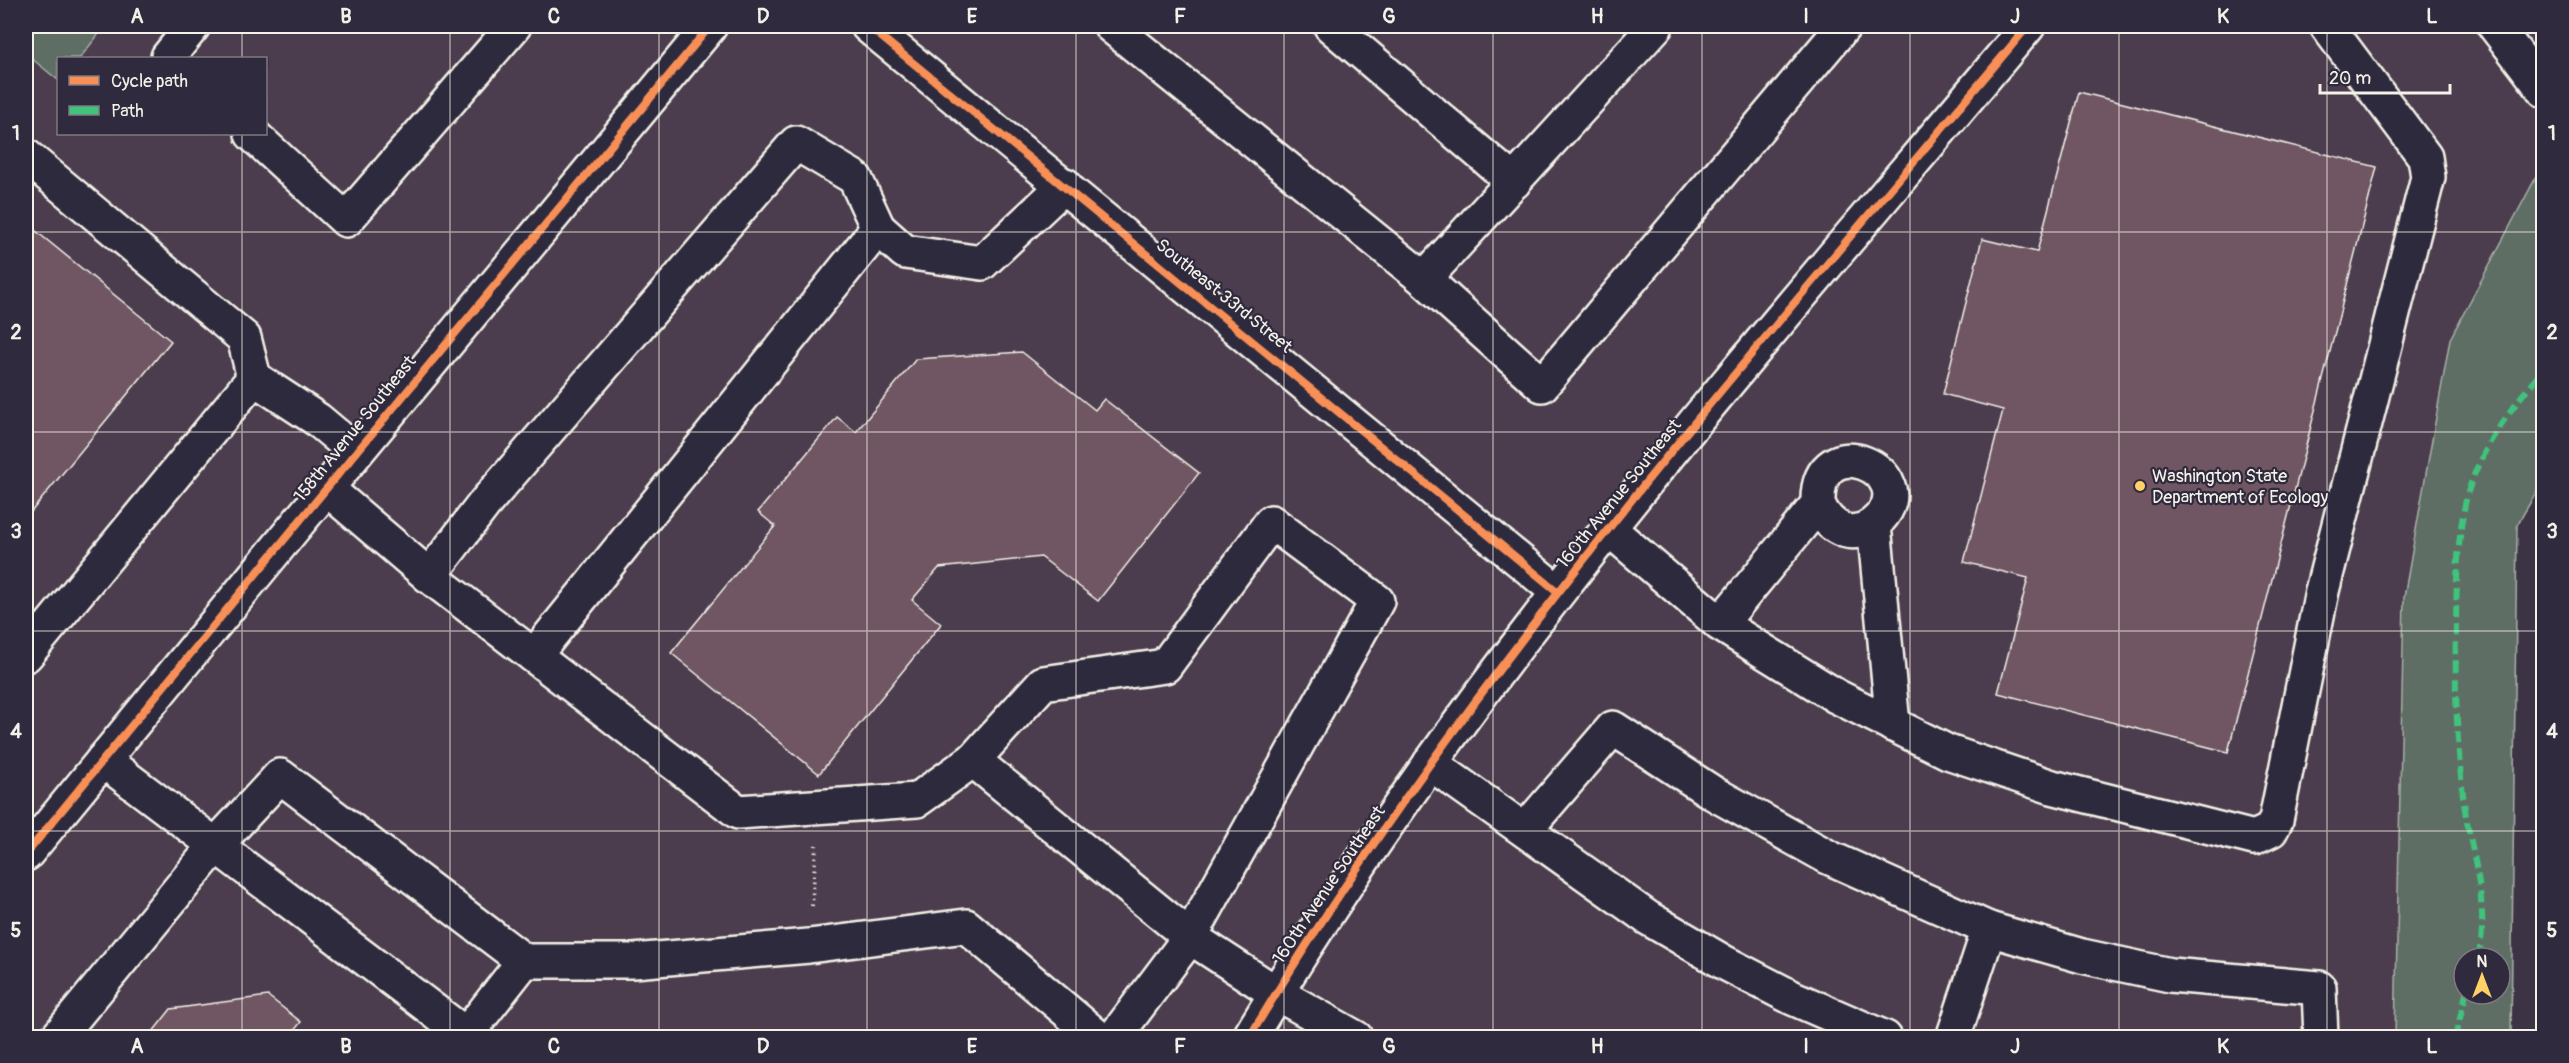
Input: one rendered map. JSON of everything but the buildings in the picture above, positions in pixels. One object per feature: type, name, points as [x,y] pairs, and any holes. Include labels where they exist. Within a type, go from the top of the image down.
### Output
[{"type":"street","points":[[168,57],[193,26]]},
{"type":"street","points":[[253,135],[346,220],[514,26]]},
{"type":"street","name":"158th Avenue Southeast","points":[[26,854],[355,451],[710,26]]},
{"type":"street","name":"Southeast 33rd Street","points":[[868,26],[1065,185],[1558,592]]},
{"type":"street","points":[[1111,26],[1424,279],[1542,385],[1844,26]]},
{"type":"street","points":[[1331,26],[1514,182]]},
{"type":"street","points":[[1424,279],[1656,26]]},
{"type":"street","name":"160th Avenue Southeast","points":[[1250,1038],[1353,873],[1471,705],[1608,528],[2028,26]]},
{"type":"street","points":[[1608,528],[1719,624],[1836,696],[1948,752],[2052,787],[2254,838],[2271,830],[2276,820],[2322,591],[2428,177],[2425,157],[2327,26]]},
{"type":"street","points":[[2495,26],[2544,90]]},
{"type":"street","points":[[429,576],[485,503],[796,143],[855,178],[878,228],[905,252],[982,263],[1065,185]]},
{"type":"street","points":[[26,156],[244,338],[254,378],[318,420],[355,451]]},
{"type":"street","points":[[534,656],[878,228]]},
{"type":"street","points":[[26,655],[254,378]]},
{"type":"street","points":[[1845,460],[1858,460],[1872,465],[1882,474],[1888,488],[1888,501],[1884,514],[1874,525],[1861,530],[1847,531],[1834,526],[1823,517],[1818,504],[1817,490],[1822,477],[1832,466],[1845,460]]},
{"type":"street","points":[[326,488],[429,576],[738,812],[917,800],[973,760],[1043,683],[1166,666],[1271,522],[1377,601],[1190,937],[1114,1038]]},
{"type":"street","points":[[1719,624],[1818,504]]},
{"type":"street","points":[[1874,525],[1893,725]]},
{"type":"street","points":[[1524,830],[1613,728],[1713,793],[1828,856],[1989,928],[2082,956],[2170,975],[2319,988],[2321,1038]]},
{"type":"street","points":[[103,760],[467,1036],[524,961]]},
{"type":"street","points":[[973,760],[1190,937],[1276,993],[1356,1038]]},
{"type":"street","points":[[1430,763],[1648,918],[1725,963],[1793,998],[1885,1038]]},
{"type":"street","points":[[57,1038],[215,846],[280,776],[524,961],[633,961],[809,946],[966,926],[1099,1038]]},
{"type":"street","points":[[1953,1038],[1989,928]]},
{"type":"path","points":[[809,946],[819,807]]},
{"type":"shaded area","points":[[26,26],[2543,26],[2543,233],[2425,1037],[26,1037]]},
{"type":"green space","points":[[26,26],[105,26],[81,57],[57,57],[57,79],[26,54]]},
{"type":"green space","points":[[2543,164],[2543,481],[2517,525],[2512,952],[2512,946],[2452,946],[2452,1006],[2511,1006],[2511,1037],[2395,1037],[2404,597],[2450,339]]},
{"type":"marked path","points":[[2480,946],[2481,902],[2465,810],[2457,715],[2456,619],[2460,539],[2468,492],[2481,458],[2510,412],[2544,369]]},
{"type":"marked path","points":[[2455,1038],[2463,1006]]},
{"type":"cycle path","points":[[26,854],[710,26]]},
{"type":"cycle path","points":[[868,26],[1558,592]]},
{"type":"cycle path","points":[[1249,1038],[1334,903],[1425,771],[1520,642],[1719,393],[2028,26]]},
{"type":"place","name":"Washington State Department of Ecology","points":[[2140,486]]}]
